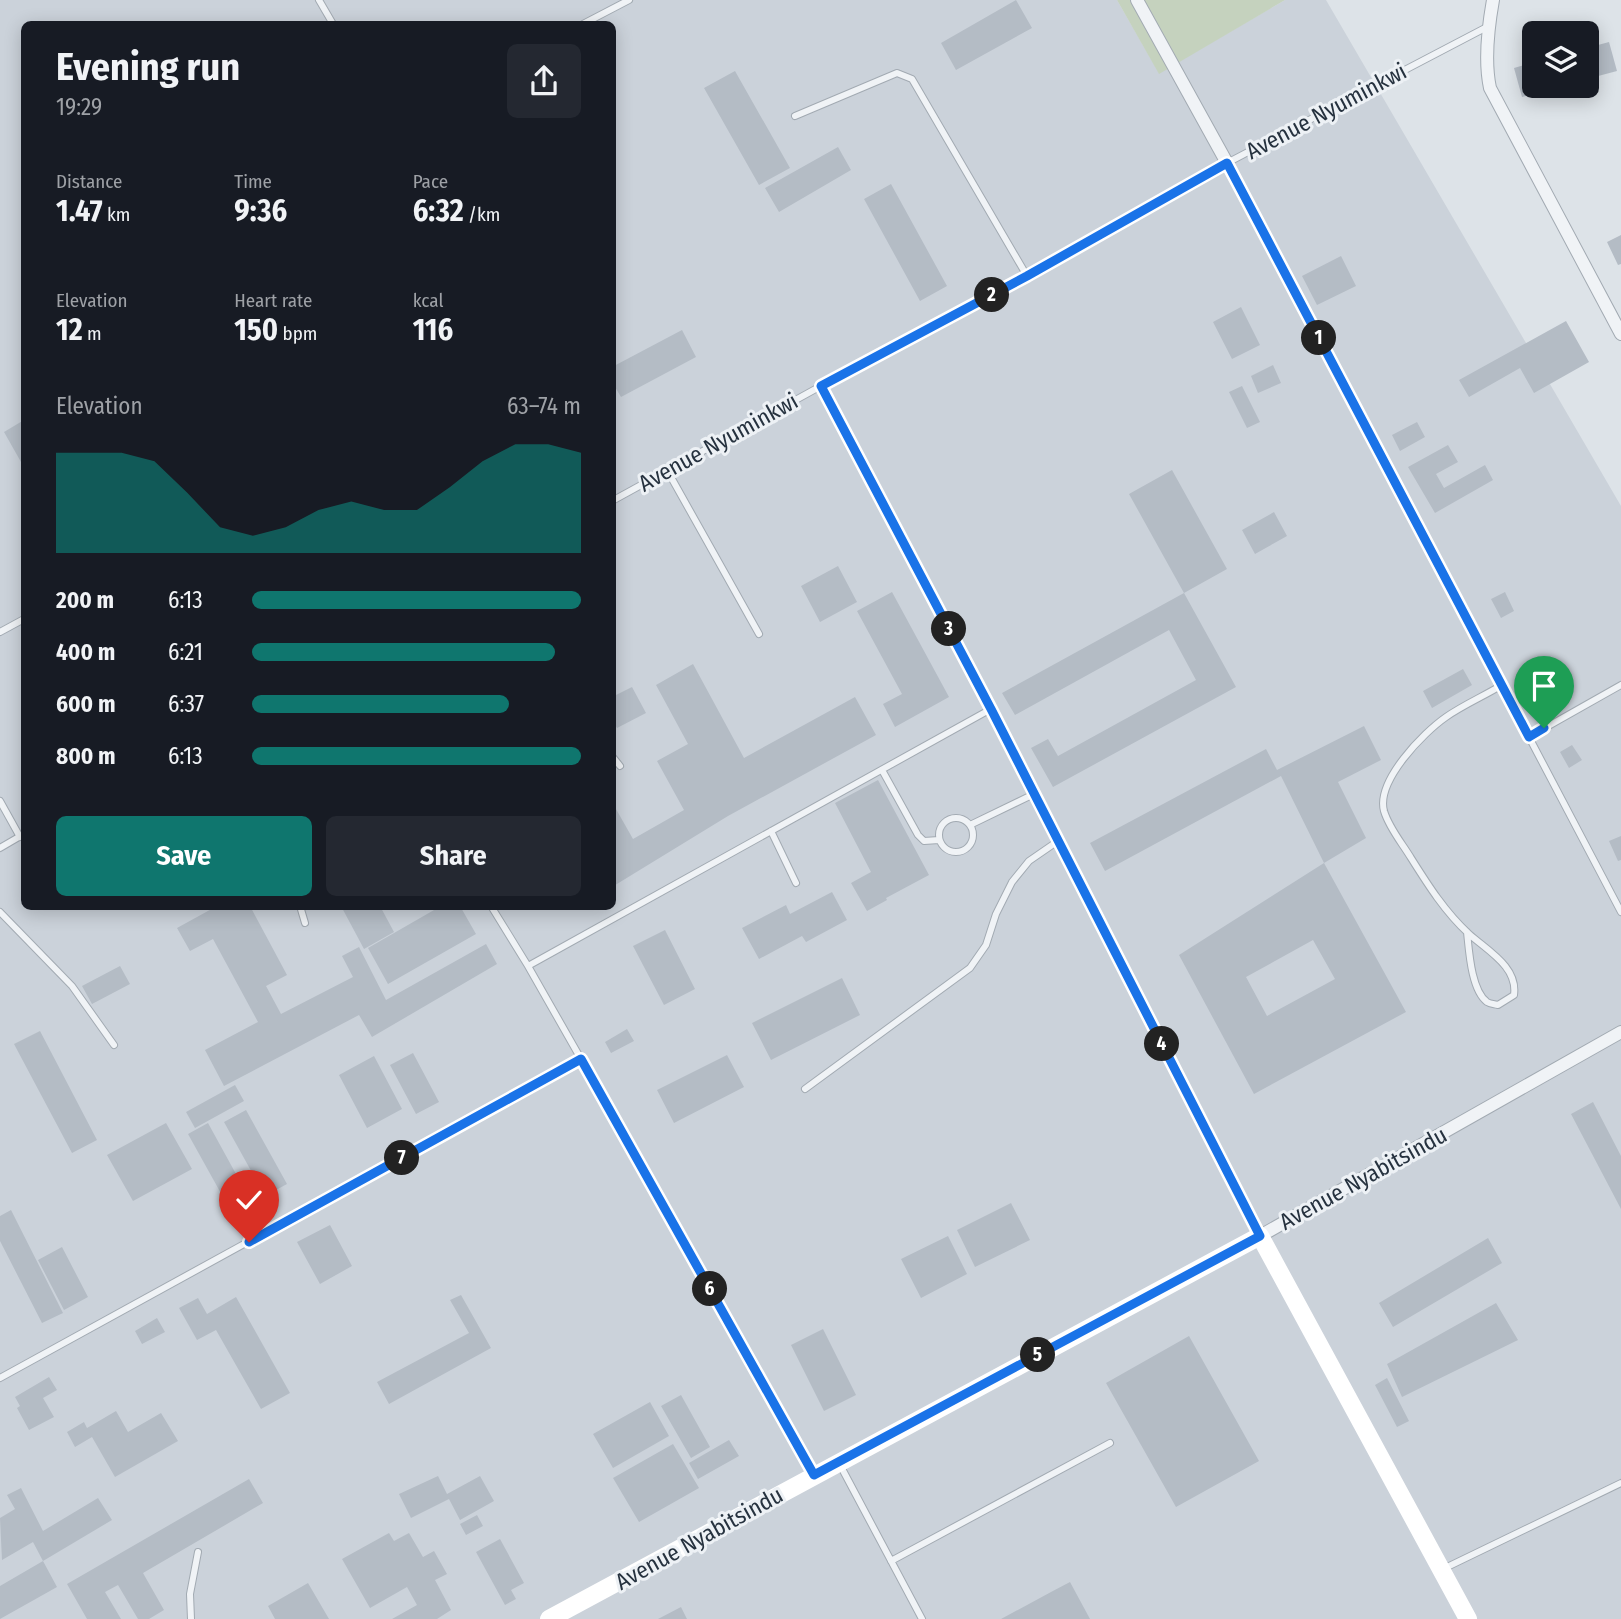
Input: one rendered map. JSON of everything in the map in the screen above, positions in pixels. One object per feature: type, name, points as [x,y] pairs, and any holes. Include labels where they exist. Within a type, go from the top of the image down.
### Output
[{"type":"street","points":[[1137,0],[1227,163]]},
{"type":"street","points":[[1493,0],[1489,26],[1490,88],[1621,334]]},
{"type":"street","name":"Avenue Nyabitsindu","points":[[549,1619],[1260,1236],[1621,1032]]},
{"type":"street","points":[[1260,1236],[1468,1619]]},
{"type":"lane","points":[[319,0],[331,21]]},
{"type":"lane","points":[[589,21],[629,0]]},
{"type":"lane","name":"Avenue Nyuminkwi","points":[[616,498],[1027,276],[1227,163],[1489,26]]},
{"type":"lane","points":[[795,116],[897,73],[905,74],[912,79],[1027,276]]},
{"type":"lane","points":[[1227,163],[1621,912]]},
{"type":"lane","points":[[821,386],[991,709],[1260,1236]]},
{"type":"lane","points":[[667,470],[759,634]]},
{"type":"lane","points":[[0,632],[21,621]]},
{"type":"lane","points":[[1467,932],[1476,985],[1487,1002],[1498,1005],[1506,1002],[1514,995],[1515,984],[1510,971],[1439,902],[1394,831],[1384,811],[1383,795],[1396,770],[1419,741],[1447,716],[1502,685]]},
{"type":"lane","points":[[1529,737],[1621,685]]},
{"type":"lane","points":[[528,966],[991,709]]},
{"type":"lane","points":[[616,761],[620,766]]},
{"type":"lane","points":[[882,770],[918,835],[924,841],[939,840]]},
{"type":"lane","points":[[970,825],[1034,794]]},
{"type":"lane","points":[[0,801],[21,834]]},
{"type":"lane","points":[[953,817],[970,825],[974,834],[971,844],[964,851],[945,849],[939,840],[939,830],[944,822],[953,817]]},
{"type":"lane","points":[[771,831],[796,883]]},
{"type":"lane","points":[[0,848],[21,837]]},
{"type":"lane","points":[[805,1089],[970,968],[986,946],[996,914],[1012,882],[1028,861],[1058,841]]},
{"type":"lane","points":[[301,910],[305,923]]},
{"type":"lane","points":[[493,910],[581,1059],[814,1475]]},
{"type":"lane","points":[[0,912],[72,986],[114,1045]]},
{"type":"lane","points":[[0,1378],[581,1059]]},
{"type":"lane","points":[[891,1561],[1110,1443]]},
{"type":"lane","points":[[838,1462],[922,1619]]},
{"type":"lane","points":[[1442,1570],[1621,1483]]},
{"type":"lane","points":[[191,1619],[190,1594],[198,1552]]},
{"type":"shaded area","points":[[0,0],[1117,0],[1159,73],[1285,0],[1326,0],[1621,506],[1621,1619],[0,1619]]},
{"type":"green space","points":[[1117,0],[1285,0],[1159,74]]},
{"type":"building","points":[[1016,0],[1032,28],[956,70],[941,43]]},
{"type":"building","points":[[1609,42],[1617,71],[1599,76],[1599,45]]},
{"type":"building","points":[[1522,66],[1522,97],[1514,68]]},
{"type":"building","points":[[735,71],[790,168],[759,185],[704,88]]},
{"type":"building","points":[[838,147],[851,170],[779,212],[765,188]]},
{"type":"building","points":[[891,184],[947,286],[920,301],[864,199]]},
{"type":"building","points":[[1621,235],[1621,264],[1618,265],[1607,242]]},
{"type":"building","points":[[1341,256],[1356,286],[1317,305],[1302,276]]},
{"type":"building","points":[[1241,307],[1260,345],[1232,359],[1213,322]]},
{"type":"building","points":[[1566,321],[1589,362],[1534,393],[1520,368],[1469,397],[1459,380]]},
{"type":"building","points":[[682,330],[696,357],[621,397],[616,389],[616,365]]},
{"type":"building","points":[[1273,365],[1281,383],[1258,393],[1251,376]]},
{"type":"building","points":[[1242,386],[1260,422],[1247,428],[1229,392]]},
{"type":"building","points":[[21,422],[21,462],[4,432]]},
{"type":"building","points":[[1417,422],[1425,437],[1400,451],[1392,435]]},
{"type":"building","points":[[1448,445],[1458,462],[1436,474],[1444,488],[1485,465],[1493,480],[1435,513],[1408,467]]},
{"type":"building","points":[[1172,470],[1227,569],[1184,593],[1129,494]]},
{"type":"building","points":[[1274,512],[1287,536],[1255,554],[1242,530]]},
{"type":"building","points":[[838,566],[857,602],[820,622],[801,586]]},
{"type":"building","points":[[892,592],[949,697],[895,727],[883,704],[902,694],[857,611]]},
{"type":"building","points":[[1505,592],[1514,611],[1501,618],[1491,599]]},
{"type":"building","points":[[1184,593],[1236,687],[1053,787],[1031,748],[1048,739],[1058,756],[1196,680],[1169,630],[1015,715],[1002,693]]},
{"type":"building","points":[[693,664],[744,758],[855,697],[876,735],[728,816],[616,885],[616,809],[633,839],[684,810],[657,761],[688,744],[656,685]]},
{"type":"building","points":[[1560,667],[1566,679],[1536,694],[1530,682]]},
{"type":"building","points":[[1463,669],[1472,685],[1432,708],[1423,691]]},
{"type":"building","points":[[1556,685],[1566,702],[1545,713],[1536,697]]},
{"type":"building","points":[[632,687],[646,713],[617,728],[616,695]]},
{"type":"building","points":[[1364,726],[1381,760],[1338,782],[1366,838],[1324,863],[1281,776],[1105,871],[1090,843],[1266,749],[1277,770]]},
{"type":"building","points":[[1572,745],[1582,760],[1569,768],[1560,752]]},
{"type":"building","points":[[878,780],[929,875],[867,911],[851,883],[871,872],[835,803]]},
{"type":"building","points":[[1621,836],[1621,860],[1618,861],[1609,841]]},
{"type":"building","points":[[1324,863],[1406,1012],[1254,1094],[1179,955]],"holes":[[[1313,940],[1335,979],[1267,1016],[1246,977]]]},
{"type":"building","points":[[832,892],[847,920],[806,942],[802,936],[759,959],[742,928],[786,905],[790,914]]},
{"type":"building","points":[[210,910],[252,910],[287,975],[266,986],[281,1014],[353,977],[342,956],[359,947],[386,1000],[486,944],[497,964],[372,1037],[359,1015],[224,1086],[205,1050],[258,1022],[213,939],[190,951],[177,928]]},
{"type":"building","points":[[343,910],[382,910],[394,932],[364,949]]},
{"type":"building","points":[[434,910],[462,910],[476,934],[388,984],[368,948]]},
{"type":"building","points":[[665,930],[695,989],[664,1005],[633,946]]},
{"type":"building","points":[[120,966],[130,984],[92,1004],[82,986]]},
{"type":"building","points":[[842,978],[860,1015],[771,1060],[752,1023]]},
{"type":"building","points":[[627,1029],[634,1041],[611,1053],[605,1042]]},
{"type":"building","points":[[40,1031],[97,1140],[72,1153],[14,1044]]},
{"type":"building","points":[[413,1053],[439,1102],[416,1114],[390,1065]]},
{"type":"building","points":[[727,1055],[744,1087],[674,1123],[657,1090]]},
{"type":"building","points":[[374,1056],[402,1109],[367,1128],[339,1075]]},
{"type":"building","points":[[235,1085],[244,1101],[195,1128],[186,1112]]},
{"type":"building","points":[[1593,1102],[1621,1156],[1621,1209],[1571,1114]]},
{"type":"building","points":[[246,1110],[287,1184],[265,1196],[224,1122]]},
{"type":"building","points":[[166,1123],[192,1169],[133,1201],[107,1155]]},
{"type":"building","points":[[208,1123],[253,1205],[233,1215],[188,1134]]},
{"type":"building","points":[[1011,1203],[1030,1240],[975,1267],[957,1230]]},
{"type":"building","points":[[11,1210],[63,1313],[42,1323],[0,1241],[0,1216]]},
{"type":"building","points":[[330,1225],[352,1266],[320,1284],[297,1242]]},
{"type":"building","points":[[948,1236],[967,1274],[921,1298],[901,1259]]},
{"type":"building","points":[[1488,1238],[1502,1263],[1393,1327],[1379,1303]]},
{"type":"building","points":[[62,1247],[88,1297],[64,1310],[38,1260]]},
{"type":"building","points":[[461,1295],[491,1348],[389,1404],[377,1382],[469,1333],[450,1300]]},
{"type":"building","points":[[236,1297],[290,1393],[261,1409],[216,1330],[197,1340],[179,1308],[198,1298],[207,1314]]},
{"type":"building","points":[[1496,1303],[1518,1340],[1402,1397],[1387,1364]]},
{"type":"building","points":[[157,1318],[165,1332],[142,1344],[135,1331]]},
{"type":"building","points":[[823,1329],[856,1395],[824,1411],[791,1345]]},
{"type":"building","points":[[1189,1336],[1259,1461],[1176,1507],[1106,1383]]},
{"type":"building","points":[[49,1377],[57,1390],[43,1398],[54,1417],[29,1430],[17,1408],[20,1406],[15,1397]]},
{"type":"building","points":[[1387,1378],[1409,1421],[1397,1427],[1375,1385]]},
{"type":"building","points":[[681,1395],[710,1447],[691,1458],[661,1406]]},
{"type":"building","points":[[650,1402],[669,1436],[613,1468],[593,1434]]},
{"type":"building","points":[[116,1411],[128,1432],[161,1413],[178,1441],[115,1477],[92,1437],[75,1447],[67,1432],[84,1422],[87,1428]]},
{"type":"building","points":[[729,1440],[739,1456],[698,1479],[689,1463]]},
{"type":"building","points":[[673,1444],[699,1488],[639,1522],[613,1478]]},
{"type":"building","points":[[438,1476],[447,1494],[480,1476],[494,1501],[460,1520],[449,1499],[411,1518],[399,1494]]},
{"type":"building","points":[[249,1479],[263,1503],[143,1573],[164,1610],[149,1619],[138,1619],[118,1585],[105,1592],[121,1619],[87,1619],[67,1584]]},
{"type":"building","points":[[21,1488],[43,1531],[98,1498],[112,1520],[43,1561],[33,1542],[2,1560],[0,1518],[15,1509],[7,1495]]},
{"type":"building","points":[[477,1515],[483,1526],[466,1535],[460,1524]]},
{"type":"building","points":[[389,1533],[394,1541],[409,1533],[423,1557],[434,1551],[447,1574],[435,1580],[451,1610],[437,1619],[392,1619],[417,1605],[407,1587],[370,1608],[342,1559]]},
{"type":"building","points":[[500,1539],[524,1583],[511,1590],[516,1599],[505,1605],[476,1552]]},
{"type":"building","points":[[43,1561],[57,1587],[0,1619],[0,1586]]},
{"type":"building","points":[[1070,1582],[1090,1619],[1001,1619],[1051,1592]]},
{"type":"building","points":[[308,1583],[329,1619],[275,1619],[268,1606]]},
{"type":"building","points":[[681,1607],[687,1619],[658,1619]]},
{"type":"route","points":[[249,1242],[581,1059],[814,1475],[1260,1236],[991,709],[821,386],[1027,276],[1227,163],[1529,737],[1544,728]]}]
